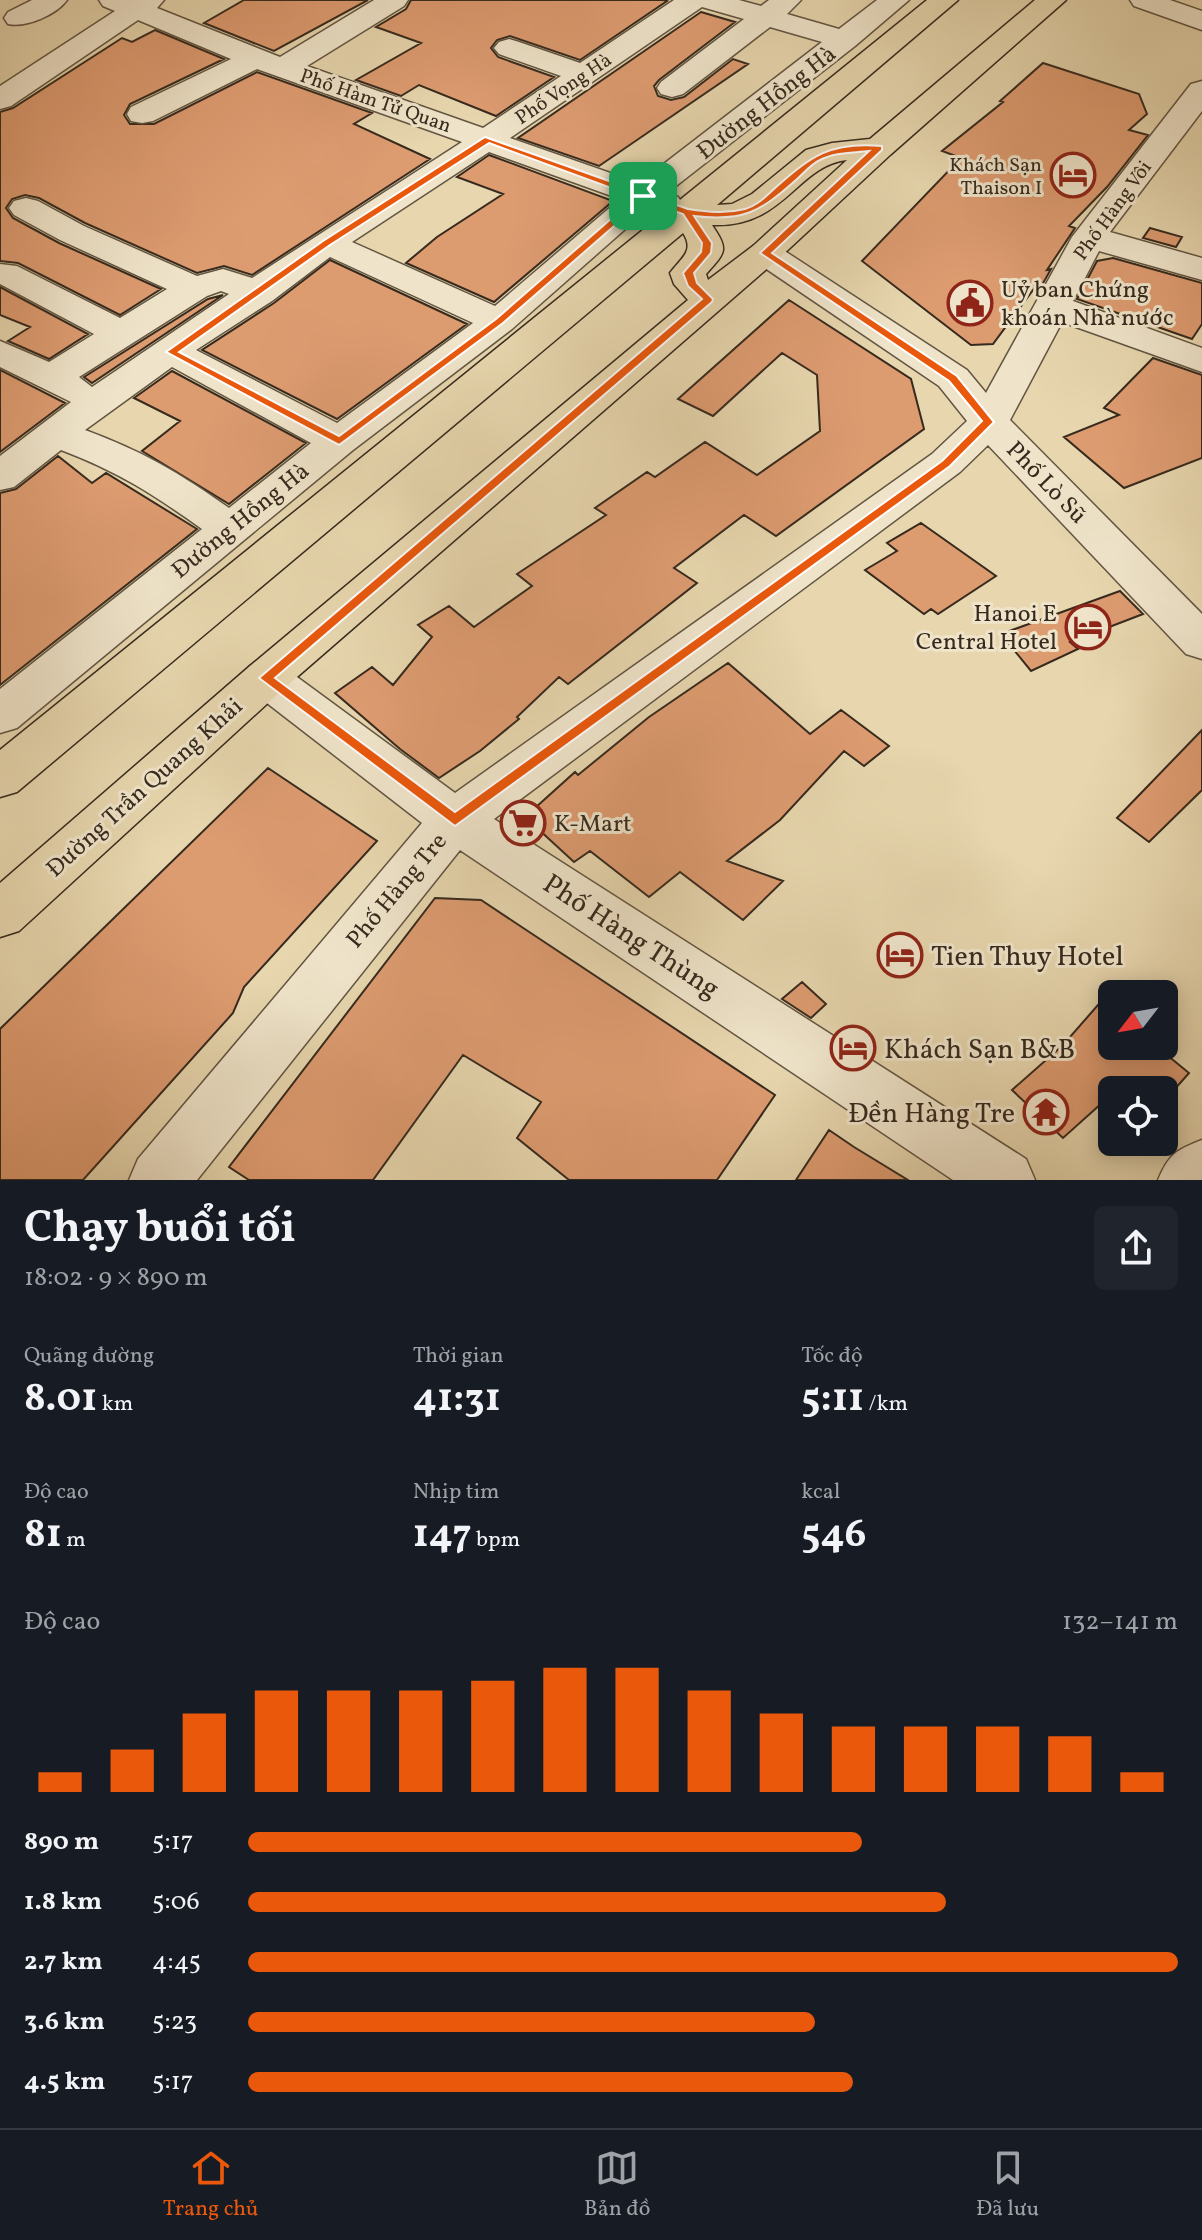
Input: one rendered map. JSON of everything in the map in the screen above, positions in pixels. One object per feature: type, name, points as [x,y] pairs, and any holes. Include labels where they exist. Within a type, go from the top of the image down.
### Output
[{"type":"main road","points":[[0,778],[944,0]]},
{"type":"main road","name":"Đường Trần Quang Khải","points":[[0,915],[266,678],[765,253],[879,148],[1052,0]]},
{"type":"main road","points":[[687,212],[720,216],[750,211],[762,205],[815,158],[836,152],[879,148]]},
{"type":"main road","points":[[687,212],[707,243],[706,253],[688,273],[692,284],[708,299]]},
{"type":"street","points":[[18,18],[53,0]]},
{"type":"street","points":[[342,0],[388,4]]},
{"type":"street","name":"Phố Vọng Hà","points":[[0,477],[30,440],[96,402],[259,293],[327,243],[488,139],[693,0]]},
{"type":"street","points":[[709,0],[776,8],[845,40]]},
{"type":"street","name":"Đường Hồng Hà","points":[[0,715],[339,441],[499,321],[643,196],[895,0]]},
{"type":"street","points":[[1144,0],[1202,21]]},
{"type":"street","points":[[0,100],[133,3]]},
{"type":"street","name":"Phố Hàm Tử Quan","points":[[133,3],[269,63],[687,212]]},
{"type":"street","points":[[225,45],[146,103],[269,63],[388,4]]},
{"type":"street","points":[[672,88],[776,8]]},
{"type":"street","points":[[509,48],[583,74]]},
{"type":"street","name":"Phố Hàng Vôi","points":[[989,422],[1089,237],[1202,90]]},
{"type":"street","points":[[26,208],[72,233],[194,288]]},
{"type":"street","points":[[2,275],[72,233]]},
{"type":"street","points":[[1089,237],[1202,269]]},
{"type":"street","points":[[327,243],[499,321]]},
{"type":"street","name":"Phố Lò Sũ","points":[[765,253],[953,378],[989,422],[1202,642]]},
{"type":"street","points":[[2,275],[122,334]]},
{"type":"street","points":[[52,377],[194,288],[223,280],[259,293]]},
{"type":"street","points":[[1050,305],[1202,361]]},
{"type":"street","points":[[0,352],[96,402]]},
{"type":"street","points":[[171,352],[339,441]]},
{"type":"street","name":"Phố Hàng Tre","points":[[159,1180],[455,820],[946,463],[989,422]]},
{"type":"street","points":[[30,440],[118,457],[157,477],[229,528]]},
{"type":"street","name":"Phố Hàng Thùng","points":[[266,678],[455,820],[1005,1180]]},
{"type":"street","points":[[1188,1180],[1202,1169]]},
{"type":"building","points":[[244,0],[368,0],[274,51],[204,23]]},
{"type":"building","points":[[411,0],[667,1],[580,60],[510,36],[497,40],[491,48],[498,57],[554,77],[496,116],[419,85],[401,96],[356,80],[421,43],[376,27],[406,9]]},
{"type":"building","points":[[701,12],[735,22],[659,80],[654,86],[658,96],[671,100],[684,97],[733,59],[748,64],[599,166],[518,138]]},
{"type":"building","points":[[155,30],[224,59],[130,104],[124,115],[130,124],[154,124],[257,72],[372,113],[354,124],[430,159],[252,275],[224,266],[197,273],[85,223],[39,198],[25,195],[12,199],[6,208],[13,218],[59,243],[161,289],[120,315],[18,263],[0,261],[0,112],[13,108],[122,38],[132,42]]},
{"type":"building","points":[[1043,63],[1139,94],[1147,114],[1129,130],[1148,135],[1107,187],[1069,226],[1075,228],[1047,270],[1051,269],[1041,287],[1036,286],[993,344],[971,345],[862,261],[961,158],[942,151],[1003,102],[1000,101]]},
{"type":"building","points":[[489,155],[613,201],[494,302],[406,263],[437,237],[503,194],[457,177]]},
{"type":"building","points":[[1150,228],[1182,237],[1176,247],[1143,238]]},
{"type":"building","points":[[1113,258],[1202,283],[1202,324],[1192,339],[1077,299],[1097,261]]},
{"type":"building","points":[[330,260],[467,324],[337,419],[202,350],[274,303]]},
{"type":"building","points":[[0,287],[88,334],[49,359],[8,341],[30,327],[0,315]]},
{"type":"building","points":[[223,295],[92,383],[84,377],[208,299]]},
{"type":"building","points":[[789,300],[911,379],[924,429],[776,536],[744,515],[674,568],[697,583],[568,684],[559,677],[517,717],[519,719],[480,751],[439,778],[335,693],[372,667],[393,685],[432,637],[418,625],[449,606],[474,627],[532,586],[517,574],[606,515],[595,508],[647,472],[655,477],[705,442],[757,475],[820,431],[817,375],[782,353],[713,416],[678,399]]},
{"type":"building","points":[[1153,358],[1202,375],[1202,458],[1124,488],[1064,437],[1119,415],[1104,408]]},
{"type":"building","points":[[0,370],[65,403],[0,452]]},
{"type":"building","points":[[172,371],[306,443],[229,504],[142,451],[180,421],[134,398]]},
{"type":"building","points":[[58,456],[92,483],[106,473],[197,529],[0,685],[0,493],[16,489]]},
{"type":"building","points":[[921,523],[996,576],[938,614],[931,609],[924,614],[865,570],[897,551],[887,543]]},
{"type":"building","points":[[1120,591],[1143,614],[1070,642],[1078,649],[1031,671],[1001,634]]},
{"type":"building","points":[[728,663],[810,734],[841,710],[889,746],[864,766],[844,751],[780,820],[727,861],[783,881],[743,920],[680,872],[649,897],[590,851],[574,862],[525,817],[575,772],[578,775],[649,717]]},
{"type":"building","points":[[1202,730],[1202,790],[1149,842],[1117,818]]},
{"type":"building","points":[[268,768],[377,841],[244,987],[233,1013],[83,1180],[0,1180],[0,1029]]},
{"type":"building","points":[[435,898],[481,900],[775,1095],[717,1180],[569,1180],[517,1138],[541,1102],[463,1055],[373,1180],[249,1180],[229,1167]]},
{"type":"building","points":[[802,982],[826,1004],[811,1018],[782,999]]},
{"type":"building","points":[[1098,1005],[1098,1060],[1173,1060],[1189,1073],[1178,1085],[1178,1076],[1098,1076],[1098,1107],[1063,1138],[1012,1090],[1063,1045]]},
{"type":"building","points":[[829,1130],[854,1147],[908,1180],[796,1180]]},
{"type":"place","name":"Khách Sạn Thaison I","points":[[1073,175]]},
{"type":"place","name":"Uỷ ban Chứng khoán Nhà nước","points":[[970,303]]},
{"type":"place","name":"Hanoi E Central Hotel","points":[[1088,627]]},
{"type":"place","name":"K-Mart","points":[[523,823]]},
{"type":"place","name":"Tien Thuy Hotel","points":[[900,955]]},
{"type":"place","name":"Khách Sạn B&B","points":[[853,1048]]},
{"type":"place","name":"Đền Hàng Tre","points":[[1046,1112]]},
{"type":"route","points":[[643,196],[488,139],[327,243],[171,352],[339,441],[499,321],[643,196],[687,212],[707,243],[706,253],[688,273],[692,284],[708,299],[266,678],[455,820],[946,463],[989,422],[953,378],[765,253],[879,148],[836,152],[815,158],[762,205],[750,211],[720,216],[687,212],[643,196]]}]
